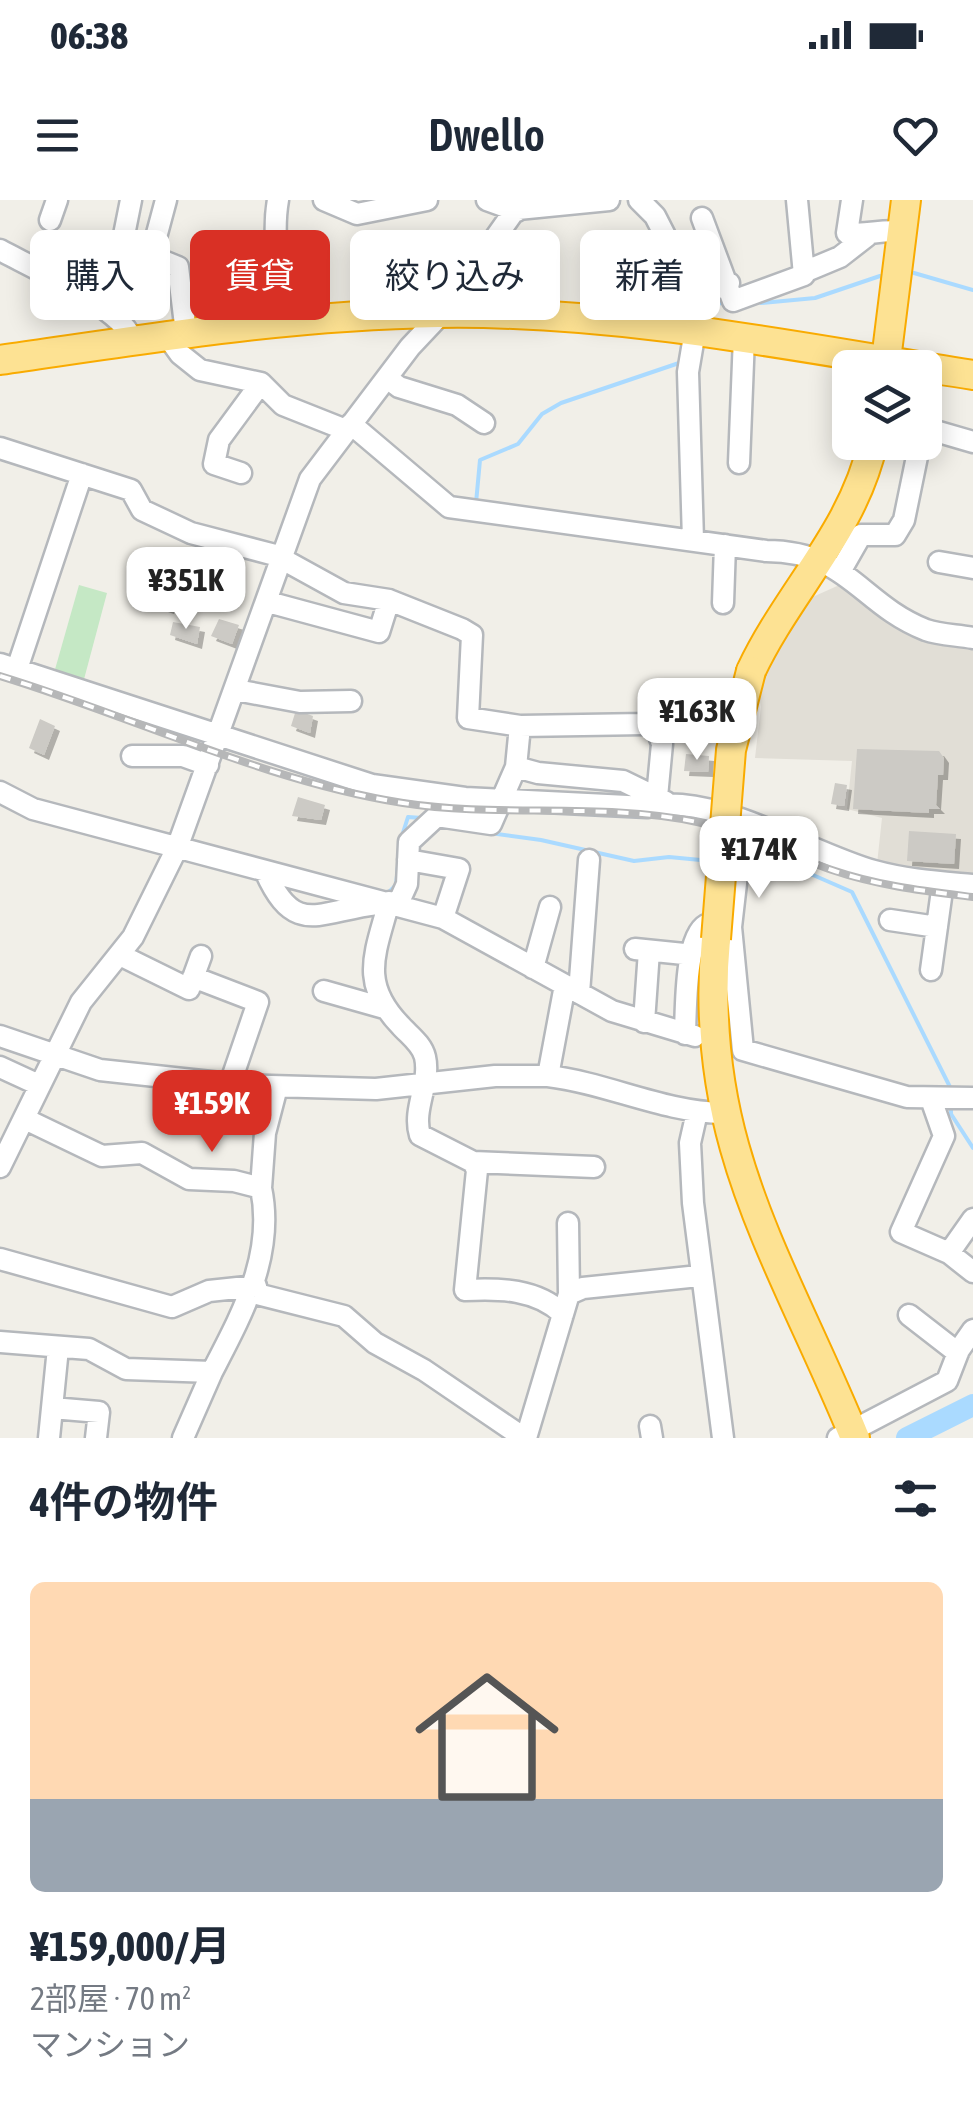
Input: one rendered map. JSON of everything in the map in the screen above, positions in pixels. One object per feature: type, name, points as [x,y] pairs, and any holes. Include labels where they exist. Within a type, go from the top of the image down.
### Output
[{"type":"highway","points":[[887,350],[906,200]]},
{"type":"highway","points":[[0,360],[282,321],[350,318]]},
{"type":"highway","points":[[707,320],[744,337],[832,354]]},
{"type":"highway","points":[[942,371],[973,375]]},
{"type":"highway","points":[[848,1435],[710,1112],[712,1021],[724,933],[731,750],[751,671],[778,618],[831,565],[867,460]]},
{"type":"street","points":[[125,230],[131,200]]},
{"type":"street","points":[[166,200],[150,256],[178,267],[176,334],[180,354],[200,370],[261,383],[282,405],[349,427],[449,507],[784,550],[831,565],[908,621],[934,632],[973,638]]},
{"type":"street","points":[[278,200],[274,228],[282,321]]},
{"type":"street","points":[[326,200],[357,214],[427,200]]},
{"type":"street","points":[[487,200],[519,207],[609,200]]},
{"type":"street","points":[[640,200],[656,216],[662,230]]},
{"type":"street","points":[[797,200],[813,268]]},
{"type":"street","points":[[852,200],[847,233],[867,236]]},
{"type":"street","points":[[502,230],[519,207]]},
{"type":"street","points":[[702,218],[733,302],[854,248],[881,229],[902,232]]},
{"type":"street","points":[[0,250],[111,312],[130,329],[132,341]]},
{"type":"street","points":[[720,287],[728,283]]},
{"type":"street","points":[[0,1167],[81,1002],[120,955],[179,842],[310,479],[436,320]]},
{"type":"street","points":[[692,540],[688,372],[697,320]]},
{"type":"street","points":[[739,464],[744,337]]},
{"type":"street","points":[[387,378],[399,387],[458,405],[484,423]]},
{"type":"street","points":[[240,473],[214,464],[219,440],[261,383]]},
{"type":"street","points":[[942,433],[973,442]]},
{"type":"street","points":[[0,448],[131,490],[142,510],[191,533],[284,558],[320,583],[344,593],[389,600],[472,636],[465,693],[468,718],[520,726],[654,721],[690,714],[722,718]]},
{"type":"street","points":[[831,565],[861,535],[895,535],[904,520],[916,460]]},
{"type":"street","points":[[82,474],[9,666],[372,784],[502,799],[648,807],[662,800]]},
{"type":"street","points":[[723,603],[724,545]]},
{"type":"street","points":[[938,562],[973,568]]},
{"type":"street","points":[[268,602],[379,632],[389,600]]},
{"type":"street","points":[[236,690],[300,702],[351,702]]},
{"type":"street","points":[[654,721],[662,744],[662,800]]},
{"type":"street","points":[[520,726],[516,767],[491,824],[431,822],[409,842],[407,884],[393,903],[372,974],[384,1008],[423,1050],[424,1084],[416,1123],[420,1134],[474,1162],[594,1167]]},
{"type":"street","points":[[132,756],[182,756],[208,766]]},
{"type":"street","points":[[516,767],[538,774],[624,780],[662,800],[743,822],[870,870],[973,885]]},
{"type":"street","points":[[0,792],[33,809],[179,842],[264,871],[443,918],[572,989],[644,1022],[690,1035],[686,974],[696,934],[706,925],[724,933]]},
{"type":"street","points":[[743,822],[724,933],[743,1050],[907,1097],[952,1098],[944,1136],[901,1232],[949,1253],[973,1272]]},
{"type":"street","points":[[408,860],[459,869],[443,918]]},
{"type":"street","points":[[548,1076],[572,989],[589,860]]},
{"type":"street","points":[[264,871],[282,904],[299,915],[316,918],[347,908],[393,903]]},
{"type":"street","points":[[931,970],[943,883]]},
{"type":"street","points":[[533,968],[550,907]]},
{"type":"street","points":[[890,920],[937,927]]},
{"type":"street","points":[[644,1022],[642,950],[684,954]]},
{"type":"street","points":[[120,955],[189,989],[201,956]]},
{"type":"street","points":[[194,978],[258,1002],[230,1084]]},
{"type":"street","points":[[324,991],[384,1008]]},
{"type":"street","points":[[0,1036],[100,1070],[230,1084],[376,1088],[548,1076],[577,1079],[710,1112],[690,1143],[700,1276],[723,1438]]},
{"type":"street","points":[[0,1068],[39,1085]]},
{"type":"street","points":[[184,1438],[254,1290],[265,1133],[278,1087]]},
{"type":"street","points":[[25,1119],[102,1156],[142,1153],[189,1179],[234,1181],[261,1188]]},
{"type":"street","points":[[474,1162],[477,1170],[465,1290],[510,1289],[566,1304]]},
{"type":"street","points":[[949,1253],[973,1219]]},
{"type":"street","points":[[0,1258],[172,1307],[209,1292],[254,1290],[344,1316],[375,1343],[424,1370],[524,1438],[566,1304],[568,1223]]},
{"type":"street","points":[[566,1304],[583,1288],[700,1276]]},
{"type":"street","points":[[908,1315],[958,1353]]},
{"type":"street","points":[[848,1435],[947,1382],[958,1353],[973,1330]]},
{"type":"street","points":[[0,1342],[89,1350],[126,1369],[212,1372]]},
{"type":"street","points":[[48,1438],[58,1348]]},
{"type":"street","points":[[52,1408],[100,1412],[96,1438]]},
{"type":"shaded area","points":[[846,582],[973,642],[973,879],[877,864],[882,818],[847,809],[852,761],[755,758],[761,707],[758,688],[763,673],[806,600]]},
{"type":"green space","points":[[79,585],[107,593],[83,683],[54,673]]},
{"type":"building","points":[[160,573],[170,576],[168,584],[177,586],[169,609],[142,600],[148,578],[158,580]]},
{"type":"building","points":[[219,619],[239,625],[232,644],[211,636]]},
{"type":"building","points":[[173,622],[200,627],[197,644],[170,635]]},
{"type":"building","points":[[296,710],[313,716],[310,733],[291,726]]},
{"type":"building","points":[[40,719],[55,726],[44,755],[29,748]]},
{"type":"building","points":[[857,749],[939,751],[944,758],[943,775],[938,775],[936,805],[940,809],[929,809],[929,813],[853,809]]},
{"type":"building","points":[[686,754],[709,756],[708,772],[684,771]]},
{"type":"building","points":[[835,783],[847,785],[844,806],[831,804]]},
{"type":"building","points":[[298,797],[325,805],[321,820],[292,816]]},
{"type":"building","points":[[909,831],[956,834],[954,864],[907,861]]},
{"type":"waterway","points":[[914,273],[973,290]]},
{"type":"waterway","points":[[761,303],[815,298],[880,276]]},
{"type":"waterway","points":[[720,303],[724,302]]},
{"type":"waterway","points":[[476,503],[480,460],[518,444],[542,414],[561,403],[682,362]]},
{"type":"waterway","points":[[400,842],[408,817],[422,818]]},
{"type":"waterway","points":[[439,826],[541,840],[634,861],[669,857],[711,861]]},
{"type":"waterway","points":[[745,861],[813,875],[852,892],[952,1091]]},
{"type":"waterway","points":[[388,893],[396,885],[398,866]]},
{"type":"waterway","points":[[951,1106],[951,1114],[973,1148]]},
{"type":"waterway","points":[[907,1438],[973,1405]]},
{"type":"railway","points":[[0,676],[250,764],[351,793],[440,807],[624,813],[697,822],[850,876],[973,897]]}]
